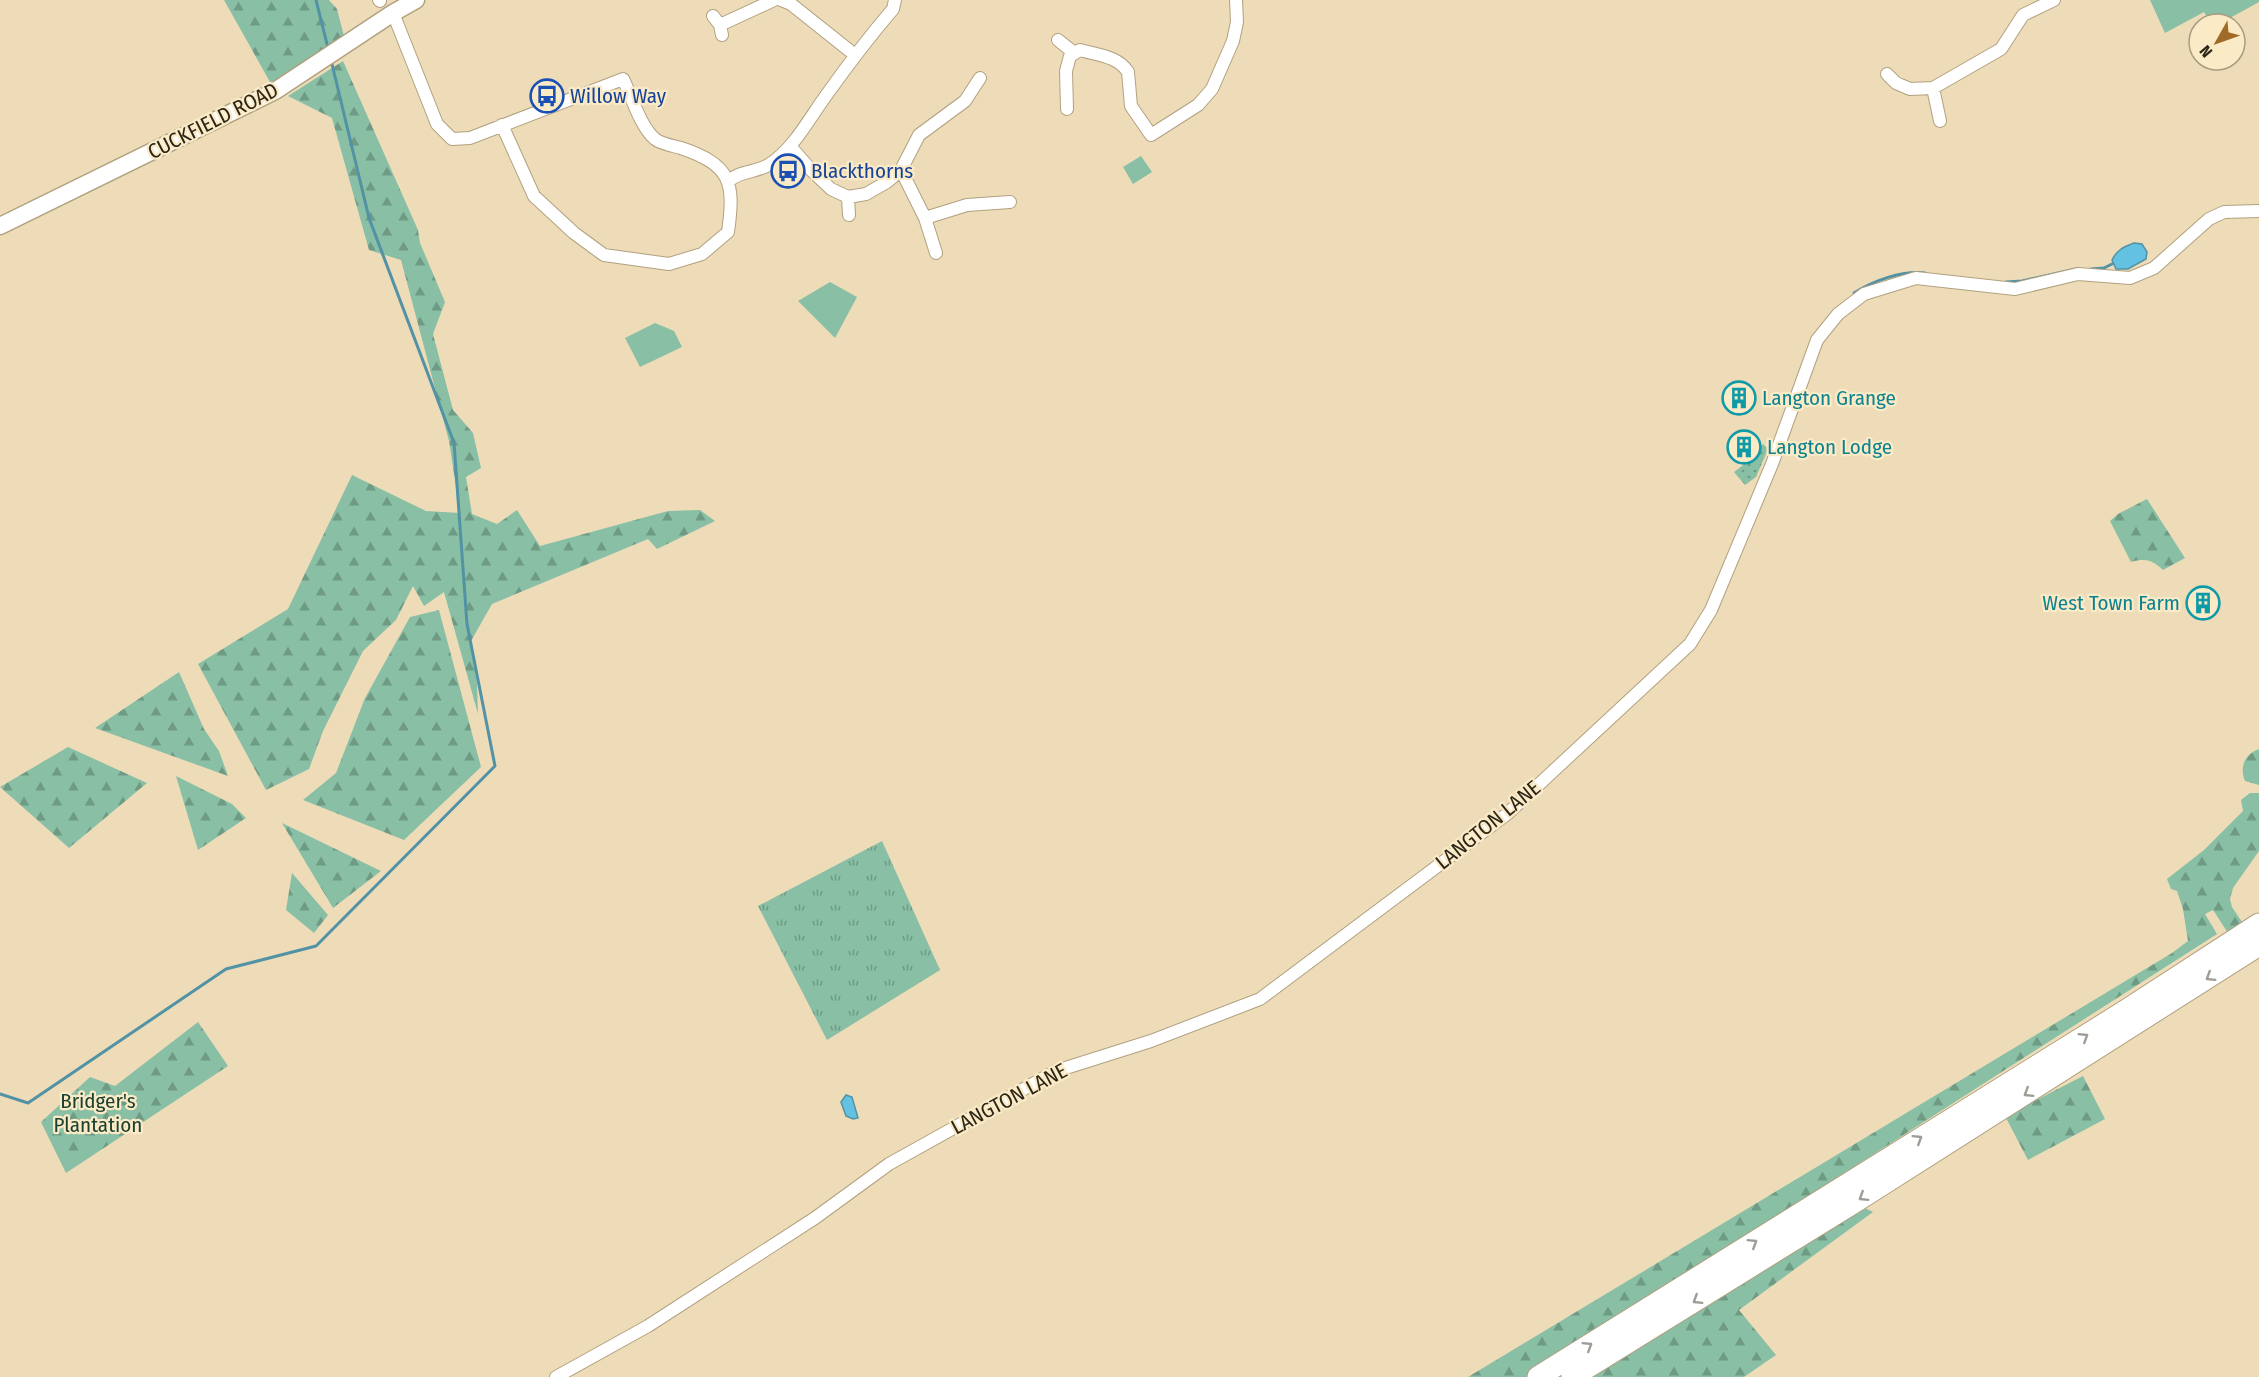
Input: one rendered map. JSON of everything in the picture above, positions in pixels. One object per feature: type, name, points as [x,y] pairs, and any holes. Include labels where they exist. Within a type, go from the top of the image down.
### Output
[{"type":"highway","points":[[1538,1377],[2125,1011],[2259,924]]},
{"type":"highway","points":[[1572,1377],[2259,945]]},
{"type":"street","name":"CUCKFIELD ROAD","points":[[0,226],[275,91],[416,0]]},
{"type":"street","points":[[718,25],[774,0]]},
{"type":"street","points":[[781,0],[791,4],[855,55]]},
{"type":"street","points":[[729,181],[736,174],[750,173],[770,164],[790,146],[855,55],[892,9],[895,0]]},
{"type":"street","points":[[1070,105],[1067,65],[1073,52],[1080,50],[1116,60],[1128,72],[1131,106],[1146,138],[1198,105],[1212,89],[1233,42],[1237,22],[1236,0]]},
{"type":"street","points":[[1887,74],[1896,83],[1910,89],[1933,88],[2001,49],[2022,15],[2054,0]]},
{"type":"street","points":[[393,13],[437,124],[452,139],[470,138],[502,125],[623,79],[645,127],[656,141],[702,155],[720,169],[729,181],[731,205],[728,231],[702,254],[669,264],[604,255],[574,233],[534,196],[502,125]]},
{"type":"street","points":[[1058,40],[1073,52]]},
{"type":"street","points":[[790,146],[831,189],[848,197],[866,194],[901,170],[920,135],[965,101],[980,78]]},
{"type":"street","points":[[1933,88],[1940,121]]},
{"type":"street","points":[[901,170],[925,218],[936,253]]},
{"type":"street","points":[[848,197],[849,215]]},
{"type":"street","points":[[925,218],[967,205],[1010,202]]},
{"type":"street","name":"LANGTON LANE","points":[[556,1377],[648,1326],[815,1218],[889,1164],[1056,1071],[1151,1041],[1260,999],[1507,814],[1690,644],[1711,610],[1772,464],[1817,340],[1838,314],[1864,294],[1916,278],[2015,289],[2078,274],[2130,278],[2154,268],[2209,219],[2224,212],[2259,211]]},
{"type":"green space","points":[[224,0],[329,0],[337,9],[346,44],[275,91]]},
{"type":"green space","points":[[2150,0],[2259,0],[2241,12],[2187,12],[2187,21],[2165,33]]},
{"type":"green space","points":[[343,61],[418,230],[420,243],[445,302],[433,334],[453,410],[473,433],[481,468],[466,477],[472,514],[497,524],[517,510],[540,546],[668,511],[700,510],[715,521],[657,549],[648,539],[492,604],[471,641],[477,683],[478,714],[444,592],[424,606],[413,586],[396,620],[363,651],[323,731],[309,769],[266,790],[198,664],[288,609],[352,475],[426,511],[460,513],[449,441],[401,260],[369,250],[332,118],[288,96]]},
{"type":"green space","points":[[1141,156],[1152,172],[1133,184],[1123,167]]},
{"type":"green space","points":[[830,282],[857,297],[835,338],[798,301]]},
{"type":"green space","points":[[655,323],[674,331],[682,347],[640,367],[625,338]]},
{"type":"green space","points":[[1763,444],[1768,449],[1756,477],[1745,485],[1734,472],[1747,462],[1745,459]]},
{"type":"green space","points":[[2147,499],[2185,558],[2163,570],[2148,561],[2131,562],[2110,521],[2118,514]]},
{"type":"green space","points":[[439,610],[481,767],[404,840],[303,800],[336,773],[365,698],[410,617]]},
{"type":"green space","points":[[179,672],[204,729],[219,751],[228,776],[95,728]]},
{"type":"green space","points":[[68,747],[147,783],[69,848],[0,787]]},
{"type":"green space","points":[[2259,749],[2259,785],[2245,781],[2243,766],[2250,754]]},
{"type":"green space","points":[[176,776],[232,804],[246,818],[198,850]]},
{"type":"green space","points":[[2250,793],[2259,793],[2259,851],[2233,888],[2230,899],[2232,907],[2242,922],[2228,933],[2213,910],[2205,914],[2217,934],[1526,1377],[1468,1377],[2172,953],[2188,941],[2183,909],[2177,891],[2171,889],[2167,879],[2204,850],[2243,811],[2241,800]]},
{"type":"green space","points":[[282,823],[381,871],[333,908]]},
{"type":"green space","points":[[882,841],[940,970],[827,1040],[758,906]]},
{"type":"green space","points":[[292,873],[328,915],[314,933],[286,910]]},
{"type":"green space","name":"Bridger's Plantation","points":[[198,1022],[228,1066],[66,1173],[41,1122],[90,1077],[115,1086]]},
{"type":"green space","points":[[2083,1076],[2105,1119],[2028,1160],[2005,1116]]},
{"type":"green space","points":[[1865,1208],[1873,1212],[1739,1310],[1776,1355],[1744,1377],[1593,1377]]},
{"type":"water","points":[[2134,243],[2142,244],[2147,252],[2146,259],[2128,269],[2116,269],[2112,260],[2114,257],[2121,249]]},
{"type":"water","points":[[846,1095],[852,1097],[858,1118],[853,1119],[846,1116],[841,1102]]},
{"type":"waterway","points":[[316,0],[328,48]]},
{"type":"waterway","points":[[0,1094],[28,1103],[226,969],[316,946],[495,766],[467,624],[454,443],[369,218],[331,60]]},
{"type":"waterway","points":[[2091,269],[2104,268],[2112,264]]},
{"type":"waterway","points":[[2006,282],[2022,281],[2076,269]]},
{"type":"waterway","points":[[1854,293],[1888,277],[1907,273],[1925,273]]},
{"type":"place","name":"Willow Way","points":[[547,96]]},
{"type":"place","name":"Blackthorns","points":[[788,171]]},
{"type":"place","name":"Langton Grange","points":[[1739,398]]},
{"type":"place","name":"Langton Lodge","points":[[1744,447]]},
{"type":"place","name":"West Town Farm","points":[[2203,603]]}]
